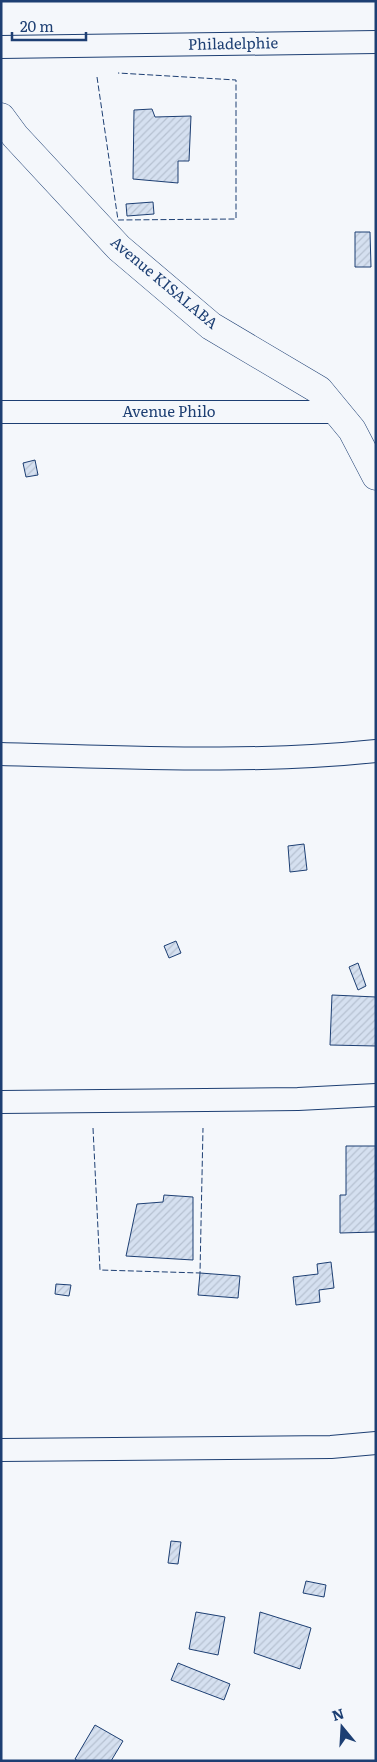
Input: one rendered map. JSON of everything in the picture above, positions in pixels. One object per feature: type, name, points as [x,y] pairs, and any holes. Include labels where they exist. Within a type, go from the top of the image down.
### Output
[{"type":"street","name":"Philadelphie","points":[[1,47],[376,42]]},
{"type":"street","name":"Avenue KISALABA","points":[[1,117],[15,136],[119,248],[211,326],[319,390],[352,430],[376,476]]},
{"type":"street","name":"Avenue Philo","points":[[1,412],[337,412]]},
{"type":"street","points":[[1,754],[164,758],[288,758],[376,752]]},
{"type":"street","points":[[1,1102],[298,1099],[376,1095]]},
{"type":"street","points":[[1,1450],[332,1447],[376,1443]]},
{"type":"building","points":[[152,109],[155,117],[191,116],[189,161],[178,161],[178,183],[133,179],[134,110]]},
{"type":"building","points":[[153,202],[154,214],[127,216],[126,204]]},
{"type":"building","points":[[355,232],[370,232],[371,267],[355,267]]},
{"type":"building","points":[[35,460],[38,475],[26,477],[23,463]]},
{"type":"building","points":[[304,844],[307,870],[290,872],[288,846]]},
{"type":"building","points":[[176,941],[181,953],[169,958],[164,946]]},
{"type":"building","points":[[358,963],[366,986],[358,990],[349,967]]},
{"type":"building","points":[[332,995],[376,997],[376,1046],[330,1045]]},
{"type":"building","points":[[346,1146],[376,1146],[376,1232],[340,1233],[340,1195],[346,1195]]},
{"type":"building","points":[[164,1195],[193,1197],[193,1260],[126,1256],[137,1204],[163,1202]]},
{"type":"building","points":[[331,1262],[334,1288],[319,1290],[320,1302],[296,1305],[293,1277],[318,1274],[317,1264]]},
{"type":"building","points":[[200,1273],[240,1276],[238,1298],[198,1295]]},
{"type":"building","points":[[56,1284],[71,1285],[69,1296],[55,1294]]},
{"type":"building","points":[[171,1541],[181,1542],[178,1564],[168,1563]]},
{"type":"building","points":[[306,1581],[326,1585],[324,1597],[303,1593]]},
{"type":"building","points":[[196,1612],[225,1617],[218,1655],[189,1649]]},
{"type":"building","points":[[260,1612],[311,1628],[300,1669],[254,1653]]},
{"type":"building","points":[[178,1663],[230,1684],[224,1700],[171,1680]]},
{"type":"building","points":[[95,1725],[123,1741],[111,1761],[78,1761],[75,1759]]},
{"type":"fence","points":[[97,77],[118,220],[236,219],[236,80],[118,73]]},
{"type":"fence","points":[[93,1128],[100,1270],[200,1273],[203,1128]]}]
